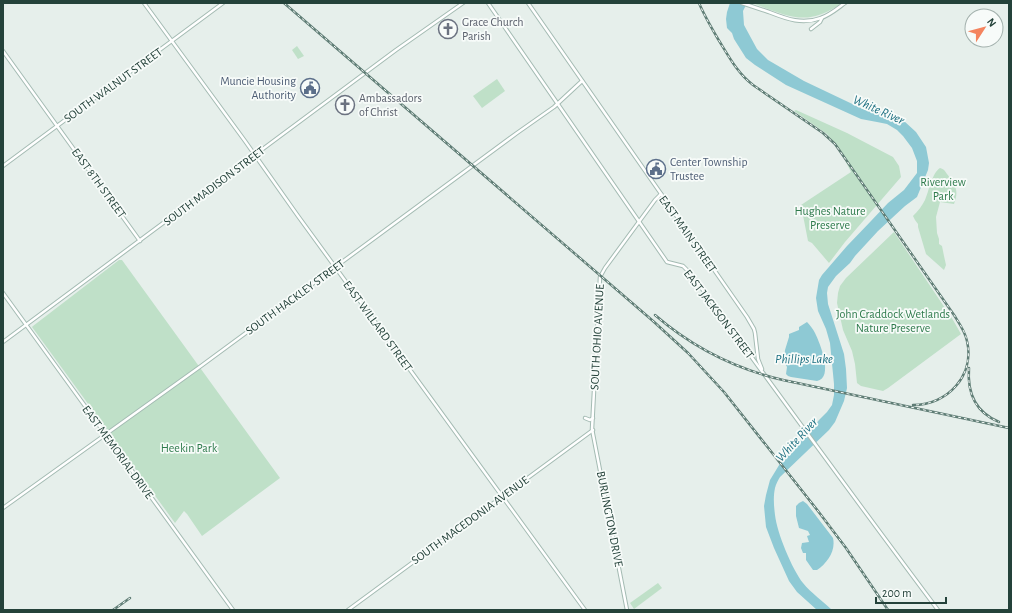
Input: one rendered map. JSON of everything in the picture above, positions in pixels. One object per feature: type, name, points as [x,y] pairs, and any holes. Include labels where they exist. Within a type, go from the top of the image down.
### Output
[{"type":"main road","name":"EAST WILLARD STREET","points":[[144,3],[335,268],[585,610]]},
{"type":"main road","name":"SOUTH WALNUT STREET","points":[[3,166],[223,3]]},
{"type":"main road","name":"SOUTH MADISON STREET","points":[[3,342],[27,326],[424,30],[463,3]]},
{"type":"main road","name":"EAST JACKSON STREET","points":[[488,3],[667,262],[683,266],[692,275],[938,610]]},
{"type":"main road","name":"EAST MAIN STREET","points":[[528,3],[747,317],[755,331],[758,359],[763,372]]},
{"type":"main road","points":[[742,3],[795,20],[823,18]]},
{"type":"main road","points":[[811,28],[846,3]]},
{"type":"main road","name":"EAST 8TH STREET","points":[[3,51],[140,241]]},
{"type":"main road","name":"SOUTH HACKLEY STREET","points":[[3,508],[201,366],[558,104],[582,81]]},
{"type":"main road","name":"SOUTH OHIO AVENUE","points":[[592,430],[600,277],[605,268],[661,194]]},
{"type":"main road","name":"EAST MEMORIAL DRIVE","points":[[3,294],[233,610]]},
{"type":"main road","points":[[749,353],[757,348]]},
{"type":"main road","points":[[585,418],[590,420],[593,417]]},
{"type":"main road","name":"SOUTH MACEDONIA AVENUE","points":[[348,610],[592,430]]},
{"type":"main road","name":"BURLINGTON DRIVE","points":[[592,430],[628,610]]},
{"type":"green space","points":[[752,3],[842,3],[829,11],[818,15],[797,17]]},
{"type":"green space","points":[[297,46],[304,56],[298,59],[292,50]]},
{"type":"green space","points":[[497,79],[505,91],[482,108],[473,96]]},
{"type":"green space","name":"Hughes Nature Preserve","points":[[796,110],[847,133],[893,157],[899,166],[901,177],[845,242],[829,263],[812,243],[808,241],[801,205],[851,172],[841,152],[827,134],[794,111]]},
{"type":"green space","name":"Riverview Park","points":[[940,168],[944,170],[956,188],[954,204],[940,202],[936,217],[939,244],[942,246],[946,265],[944,270],[926,254],[918,224],[913,216],[924,202],[933,178],[937,170]]},
{"type":"green space","name":"John Craddock Wetlands Nature Preserve","points":[[894,232],[961,334],[883,391],[861,386],[857,383],[852,351],[843,330],[837,303],[840,286],[846,278]]},
{"type":"green space","name":"Heekin Park","points":[[119,260],[122,260],[280,478],[202,536],[184,511],[175,523],[32,327]]},
{"type":"green space","points":[[658,583],[662,588],[634,609],[630,603]]},
{"type":"water","points":[[730,3],[747,3],[743,11],[744,25],[757,49],[768,60],[804,81],[865,110],[872,107],[904,121],[916,132],[926,147],[929,163],[928,170],[917,197],[878,231],[850,263],[836,276],[828,287],[828,304],[844,354],[847,388],[844,401],[835,422],[829,430],[780,477],[775,488],[774,502],[776,523],[790,560],[803,583],[832,610],[817,610],[797,592],[789,581],[766,527],[764,506],[766,495],[770,480],[784,457],[793,446],[811,430],[832,405],[834,384],[830,343],[818,311],[816,298],[819,280],[847,246],[888,203],[904,190],[917,173],[917,161],[912,148],[897,130],[887,124],[861,119],[786,85],[746,58],[732,33],[727,28],[726,19]]},
{"type":"water","name":"Phillips Lake","points":[[807,322],[817,338],[824,360],[825,374],[817,381],[791,377],[786,374],[787,367],[784,361],[789,334],[799,330],[799,327]]},
{"type":"water","points":[[803,501],[807,504],[833,538],[834,543],[830,556],[817,570],[813,570],[806,560],[806,553],[803,553],[801,548],[802,543],[809,542],[807,536],[810,535],[808,531],[799,528],[796,516],[796,506]]},
{"type":"railway","points":[[284,3],[653,321],[688,353],[724,392],[818,511],[846,548],[888,610]]},
{"type":"railway","points":[[699,3],[718,39],[733,64],[742,75],[753,85],[823,133],[835,144],[962,327],[967,341],[968,354],[967,365],[963,376],[948,394],[926,404],[913,405]]},
{"type":"railway","points":[[655,315],[669,327],[699,347],[748,370],[783,380],[1009,428]]},
{"type":"railway","points":[[969,368],[969,386],[974,401],[984,413],[999,422]]},
{"type":"railway","points":[[113,610],[130,598]]},
{"type":"place","name":"Grace Church Parish","points":[[448,29]]},
{"type":"place","name":"Muncie Housing Authority","points":[[310,88]]},
{"type":"place","name":"Ambassadors of Christ","points":[[345,105]]},
{"type":"place","name":"Center Township Trustee","points":[[656,169]]},
{"type":"water label","name":"White River","points":[[879,109]]},
{"type":"water label","name":"White River","points":[[796,439]]}]
